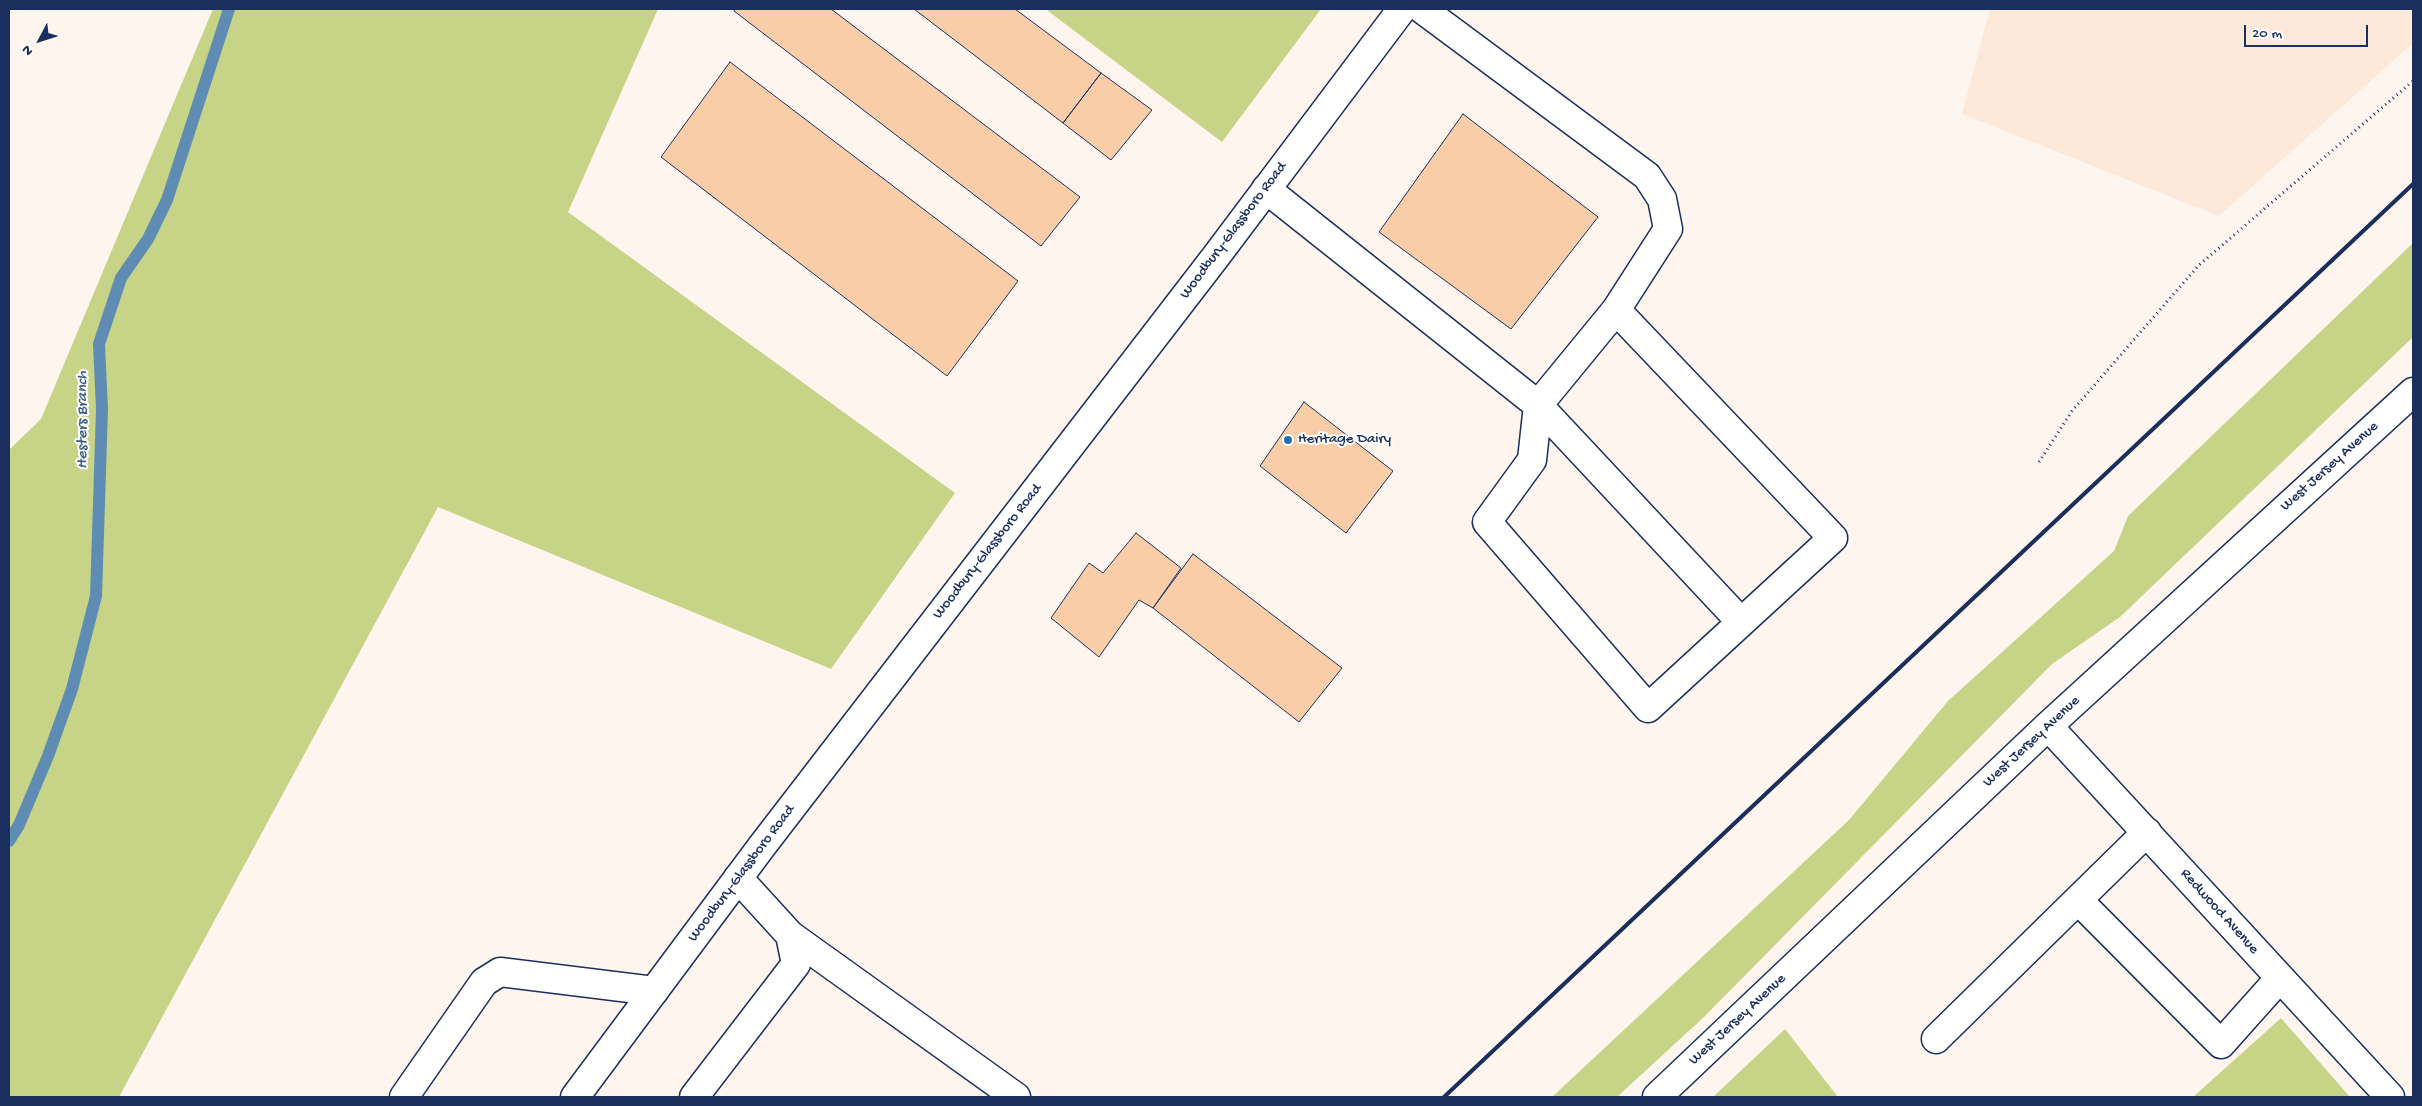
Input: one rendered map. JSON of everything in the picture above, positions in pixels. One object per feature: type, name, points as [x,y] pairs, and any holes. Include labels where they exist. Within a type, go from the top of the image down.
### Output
[{"type":"street","name":"Woodbury-Glassboro Road","points":[[575,1097],[738,878],[1402,9]]},
{"type":"street","points":[[1422,9],[1647,176],[1662,199],[1668,229],[1616,310],[1538,405],[1532,460],[1487,522],[1648,708],[1833,538],[1616,310]]},
{"type":"street","points":[[1266,189],[1538,405],[1741,622]]},
{"type":"street","name":"West Jersey Avenue","points":[[1657,1097],[2048,726],[2413,392]]},
{"type":"street","name":"Redwood Avenue","points":[[2048,726],[2148,832],[2279,978],[2390,1097]]},
{"type":"street","points":[[1936,1039],[2148,832]]},
{"type":"street","points":[[738,878],[790,935],[1016,1097]]},
{"type":"street","points":[[2078,900],[2221,1044],[2279,978]]},
{"type":"street","points":[[694,1097],[796,964],[790,935]]},
{"type":"street","points":[[404,1097],[484,982],[500,972],[654,991]]},
{"type":"path","points":[[2039,462],[2072,411],[2198,266],[2413,82]]},
{"type":"shaded area","points":[[1990,9],[2413,9],[2413,43],[2219,216],[1962,114]]},
{"type":"green space","points":[[213,9],[658,9],[568,212],[955,493],[831,669],[438,507],[119,1097],[9,1097],[9,450],[41,419]]},
{"type":"green space","points":[[1049,9],[1321,9],[1222,142],[1048,11]]},
{"type":"green space","points":[[2413,243],[2413,337],[2120,617],[2052,664],[1704,1017],[1617,1097],[1552,1097],[1849,820],[1948,701],[2114,551],[2128,516]]},
{"type":"green space","points":[[2281,1018],[2350,1097],[2193,1097]]},
{"type":"green space","points":[[1785,1029],[1838,1097],[1713,1097]]},
{"type":"building","points":[[735,9],[831,9],[1080,197],[1041,246],[734,11]]},
{"type":"building","points":[[914,9],[1015,9],[1101,73],[1063,123]]},
{"type":"building","points":[[730,62],[1018,281],[947,376],[661,157]]},
{"type":"building","points":[[1101,73],[1152,110],[1111,160],[1063,123]]},
{"type":"building","points":[[1463,114],[1598,217],[1511,329],[1379,232]]},
{"type":"building","points":[[1304,402],[1393,471],[1346,533],[1260,466]]},
{"type":"building","points":[[1136,533],[1181,568],[1153,608],[1139,600],[1099,657],[1051,618],[1089,563],[1103,573]]},
{"type":"building","points":[[1193,554],[1342,668],[1299,722],[1153,608]]},
{"type":"waterway","name":"Hesters Branch","points":[[9,841],[19,825],[48,756],[72,689],[96,596],[102,409],[99,344],[121,278],[148,239],[167,200],[229,9]]},
{"type":"railway","points":[[1444,1097],[2413,184]]},
{"type":"place","name":"Heritage Dairy","points":[[1288,440]]}]
